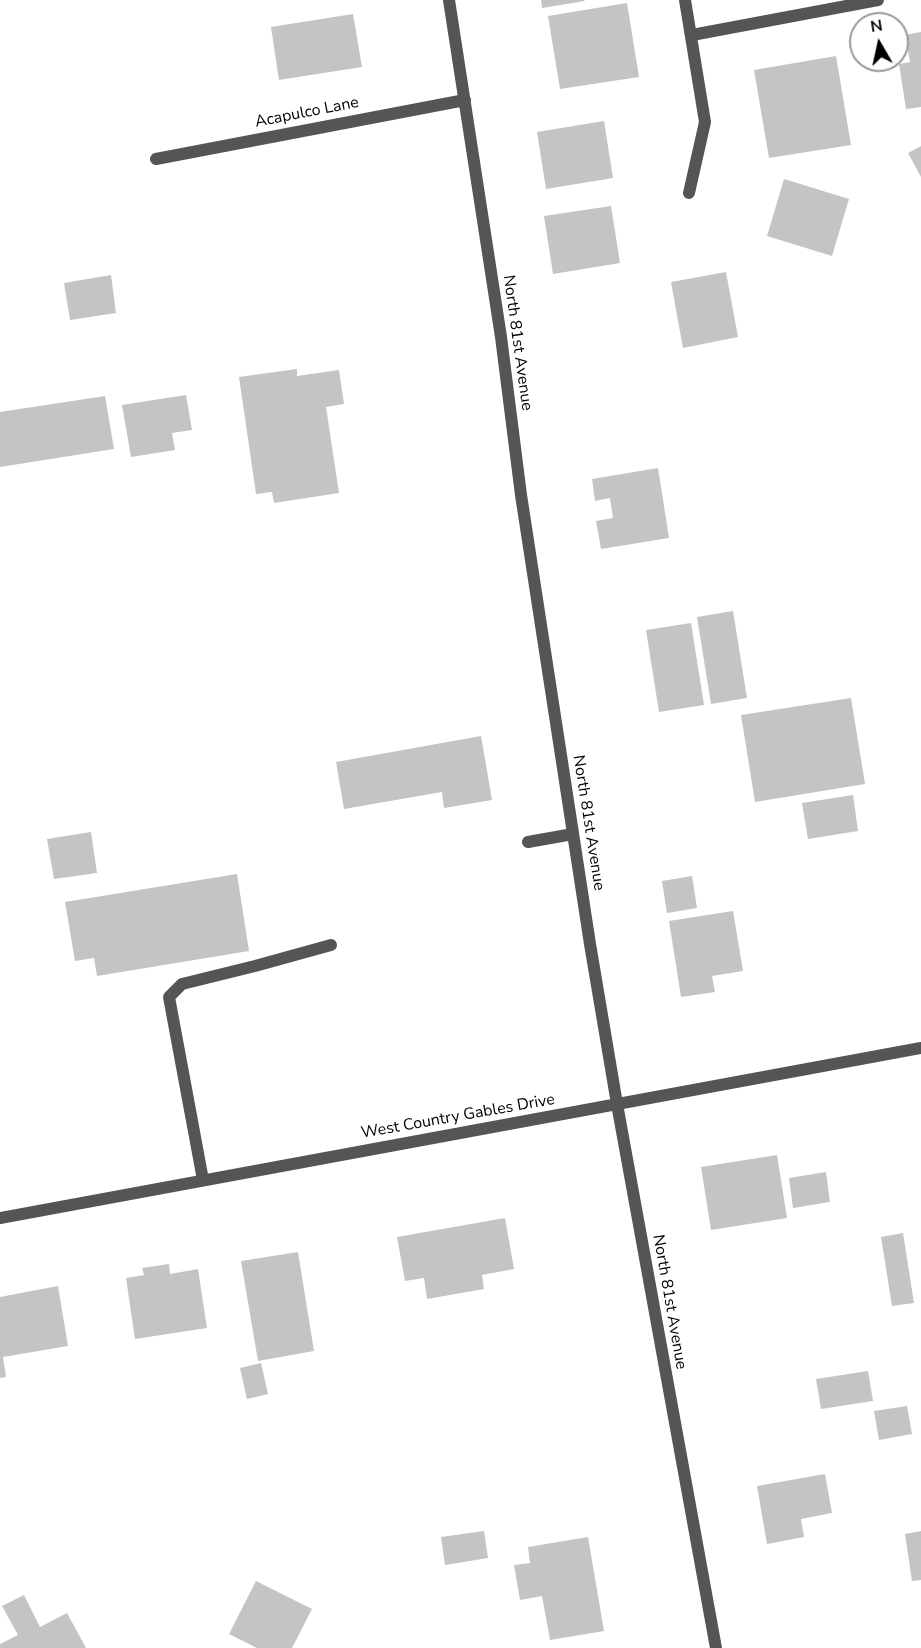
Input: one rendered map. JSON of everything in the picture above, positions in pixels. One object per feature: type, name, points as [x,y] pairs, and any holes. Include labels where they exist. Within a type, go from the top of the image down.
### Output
[{"type":"street","name":"North 81st Avenue","points":[[449,0],[501,337],[521,495],[573,834],[617,1104],[716,1648]]},
{"type":"street","points":[[686,0],[705,122],[689,193]]},
{"type":"street","points":[[692,35],[878,0]]},
{"type":"street","name":"Acapulco Lane","points":[[156,159],[465,100]]},
{"type":"street","points":[[528,842],[573,834]]},
{"type":"street","points":[[203,1180],[169,997],[182,984],[331,945]]},
{"type":"street","name":"West Country Gables Drive","points":[[0,1218],[921,1048]]},
{"type":"building","points":[[541,0],[584,0],[585,1],[542,8]]},
{"type":"building","points":[[627,3],[639,77],[560,89],[548,16]]},
{"type":"building","points":[[353,14],[362,67],[279,80],[271,27]]},
{"type":"building","points":[[921,32],[921,107],[906,109],[900,72],[909,72],[909,34]]},
{"type":"building","points":[[836,56],[851,145],[769,158],[754,70]]},
{"type":"building","points":[[604,121],[613,178],[546,189],[537,132]]},
{"type":"building","points":[[921,146],[921,177],[908,153]]},
{"type":"building","points":[[784,179],[849,199],[832,256],[767,236]]},
{"type":"building","points":[[611,206],[620,263],[553,274],[544,216]]},
{"type":"building","points":[[726,272],[738,337],[683,348],[671,282]]},
{"type":"building","points":[[111,275],[116,313],[70,320],[64,283]]},
{"type":"building","points":[[297,369],[297,376],[339,370],[344,404],[326,407],[339,493],[274,503],[272,492],[256,494],[239,377]]},
{"type":"building","points":[[186,395],[192,430],[172,433],[175,450],[131,457],[122,405]]},
{"type":"building","points":[[105,396],[114,449],[0,467],[0,412]]},
{"type":"building","points":[[658,468],[669,538],[601,549],[596,521],[613,518],[610,498],[595,501],[592,479]]},
{"type":"building","points":[[733,611],[747,698],[711,704],[697,617]]},
{"type":"building","points":[[691,623],[704,705],[659,712],[646,630]]},
{"type":"building","points":[[851,698],[865,784],[755,802],[741,715]]},
{"type":"building","points":[[481,736],[492,800],[444,808],[442,792],[344,809],[336,762]]},
{"type":"building","points":[[853,795],[858,831],[808,839],[802,803]]},
{"type":"building","points":[[91,832],[97,873],[54,879],[47,839]]},
{"type":"building","points":[[237,874],[249,951],[97,976],[94,958],[75,961],[65,902]]},
{"type":"building","points":[[692,876],[697,908],[667,913],[662,881]]},
{"type":"building","points":[[733,911],[743,971],[712,976],[715,992],[681,997],[669,921]]},
{"type":"building","points":[[777,1155],[787,1218],[711,1230],[701,1167]]},
{"type":"building","points":[[826,1172],[830,1202],[793,1208],[789,1178]]},
{"type":"building","points":[[505,1218],[514,1269],[482,1275],[484,1289],[427,1299],[424,1278],[405,1281],[397,1237]]},
{"type":"building","points":[[903,1233],[914,1303],[892,1306],[881,1237]]},
{"type":"building","points":[[298,1252],[314,1351],[258,1361],[241,1261]]},
{"type":"building","points":[[169,1264],[170,1274],[198,1269],[207,1328],[135,1339],[126,1278],[144,1275],[142,1268]]},
{"type":"building","points":[[58,1286],[68,1346],[3,1357],[6,1377],[0,1378],[0,1297]]},
{"type":"building","points":[[261,1363],[268,1394],[247,1399],[240,1368]]},
{"type":"building","points":[[868,1371],[873,1401],[821,1409],[816,1379]]},
{"type":"building","points":[[907,1406],[912,1434],[879,1440],[874,1411]]},
{"type":"building","points":[[825,1474],[832,1513],[801,1519],[804,1537],[767,1544],[757,1486]]},
{"type":"building","points":[[484,1531],[488,1558],[445,1565],[441,1537]]},
{"type":"building","points":[[921,1531],[921,1580],[912,1581],[905,1534]]},
{"type":"building","points":[[588,1537],[604,1631],[550,1640],[542,1596],[520,1600],[514,1565],[530,1563],[528,1547]]},
{"type":"building","points":[[256,1581],[312,1609],[292,1648],[257,1648],[229,1634]]},
{"type":"building","points":[[24,1595],[40,1627],[67,1613],[86,1648],[0,1648],[0,1644],[18,1635],[2,1606]]}]
